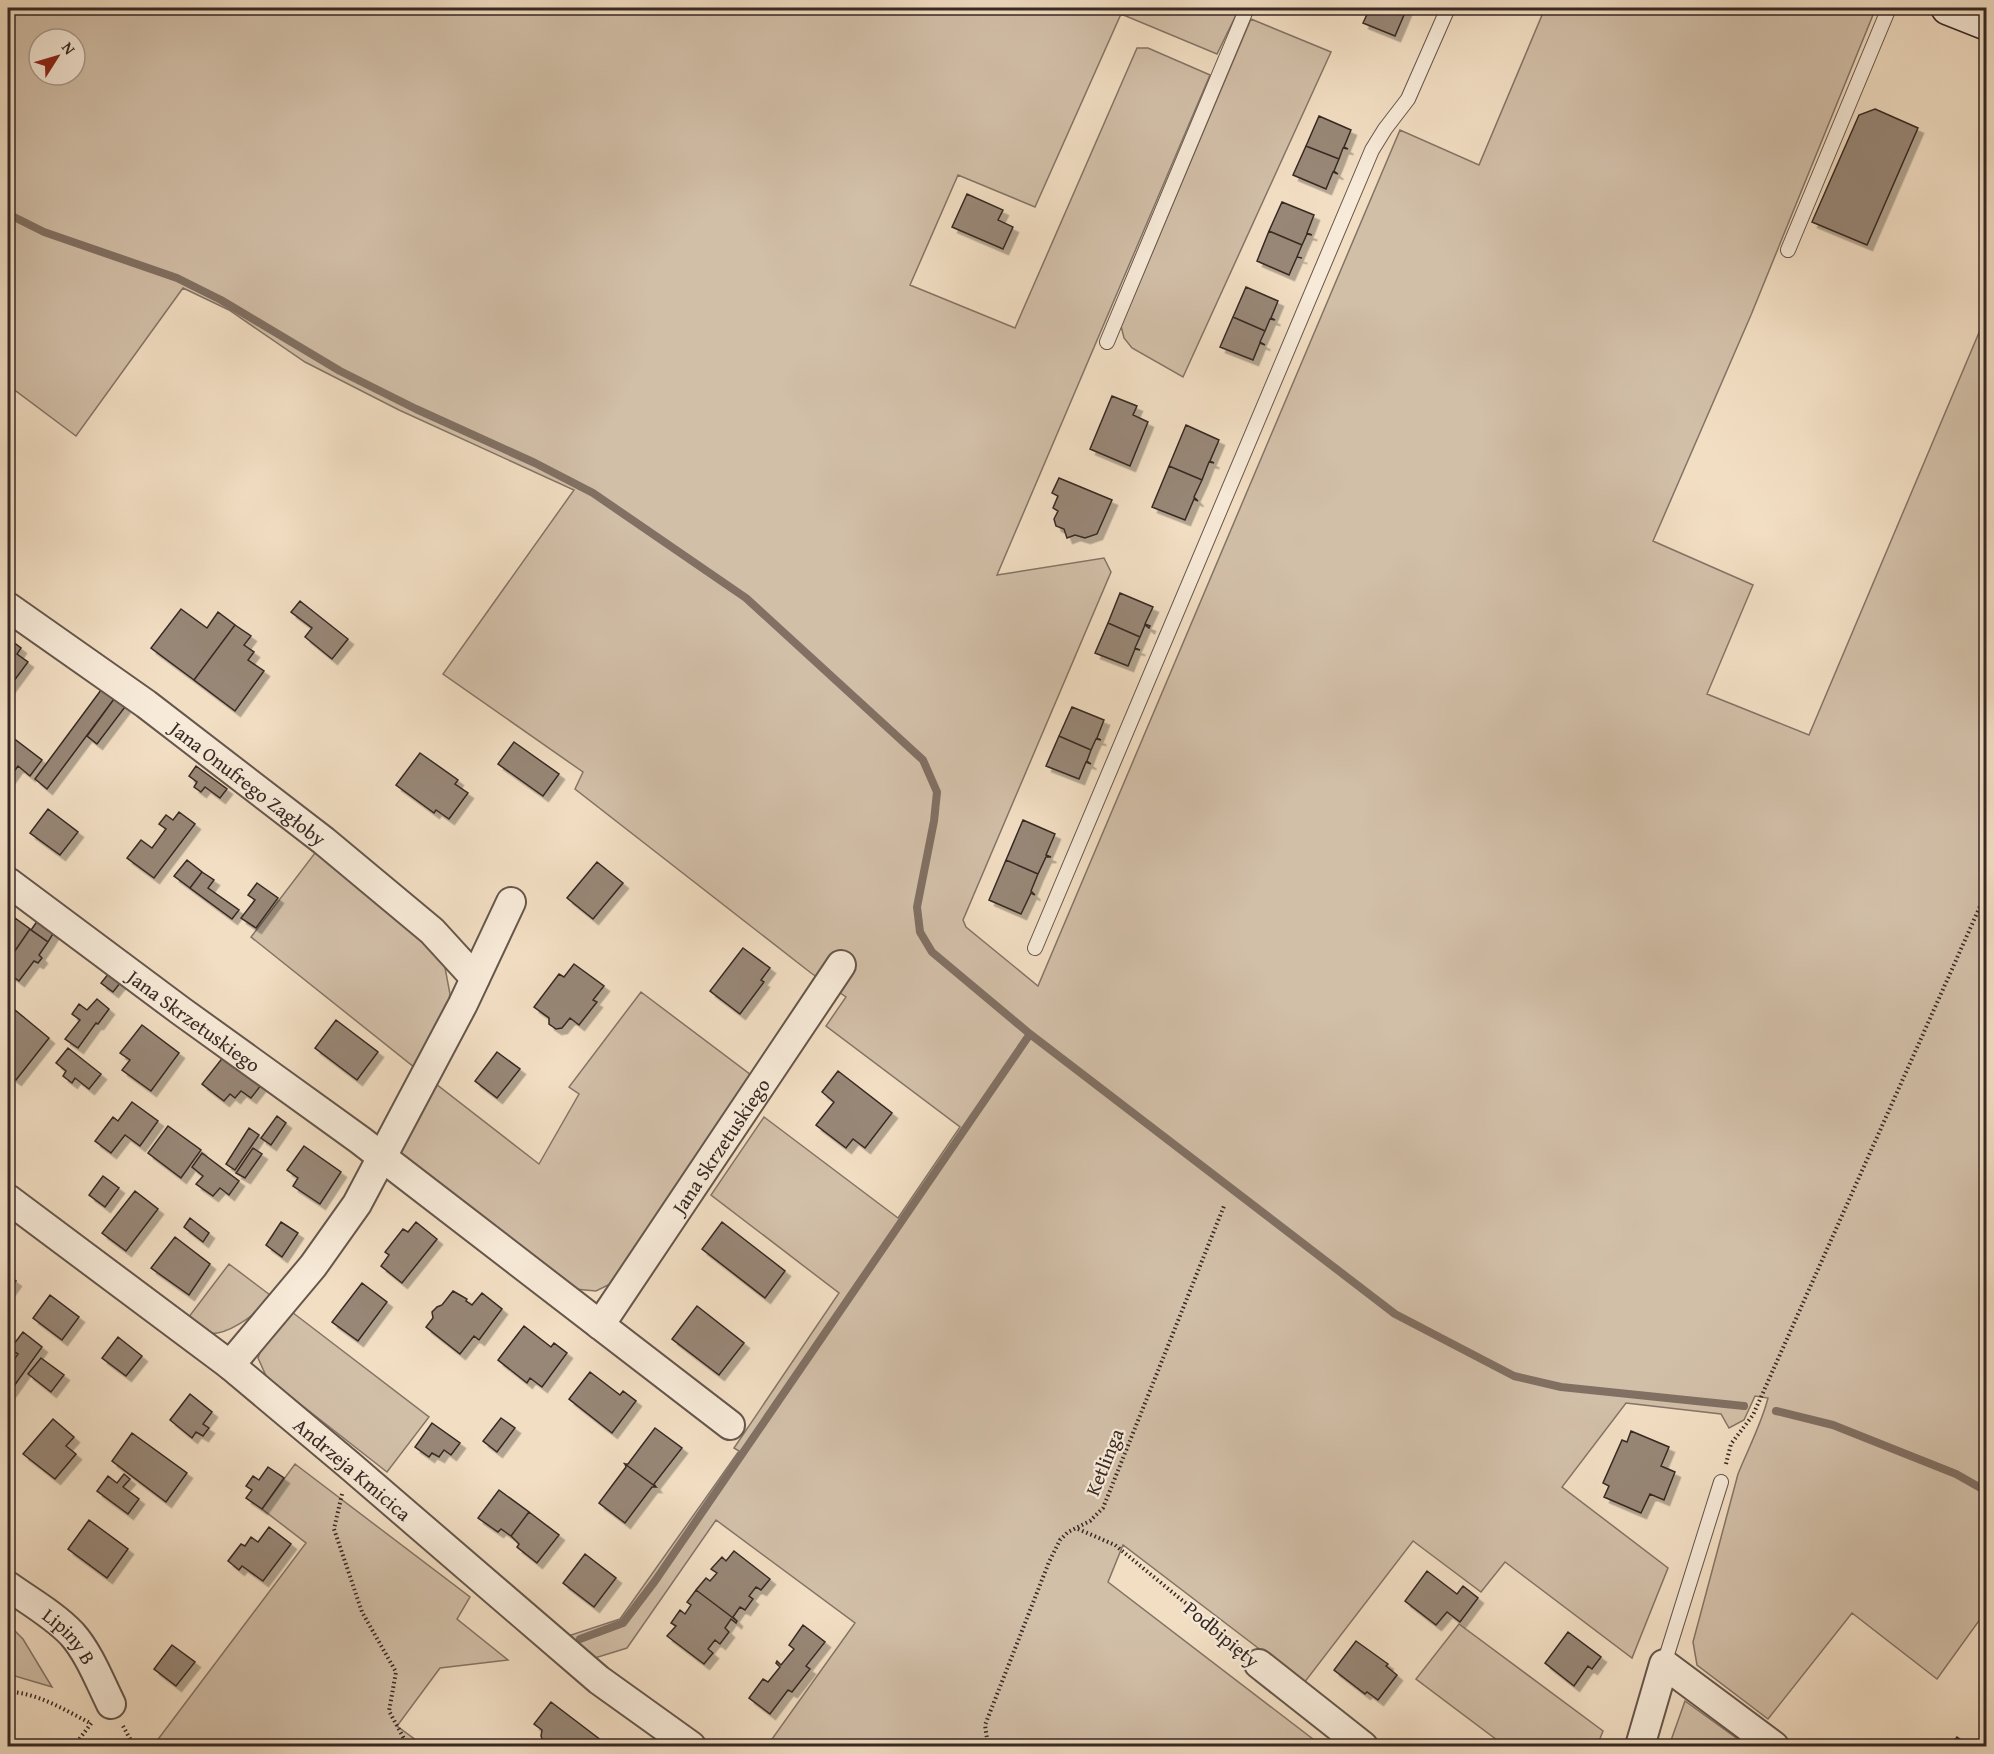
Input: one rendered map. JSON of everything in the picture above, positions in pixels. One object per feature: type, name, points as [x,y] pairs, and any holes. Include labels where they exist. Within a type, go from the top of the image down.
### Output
[{"type":"main road","points":[[1948,8],[1986,24]]},
{"type":"street","name":"Jana Onufrego Zagłoby","points":[[8,607],[146,704],[332,848],[432,931],[475,978]]},
{"type":"street","name":"Jana Skrzetuskiego","points":[[8,882],[383,1158],[730,1425]]},
{"type":"street","points":[[230,1365],[313,1266],[357,1204],[475,978],[511,902]]},
{"type":"street","name":"Jana Skrzetuskiego","points":[[600,1325],[841,965]]},
{"type":"street","name":"Andrzeja Kmicica","points":[[8,1199],[230,1365],[599,1680],[691,1746]]},
{"type":"street","name":"Lipiny B","points":[[8,1586],[62,1624],[74,1636],[111,1704]]},
{"type":"street","name":"Podbipięty","points":[[1258,1664],[1363,1746]]},
{"type":"street","points":[[1640,1746],[1664,1664],[1774,1746]]},
{"type":"lane","points":[[1107,342],[1247,8]]},
{"type":"lane","points":[[1035,948],[1372,150],[1408,99],[1448,8]]},
{"type":"lane","points":[[1788,250],[1889,8]]},
{"type":"lane","points":[[1664,1664],[1721,1482]]},
{"type":"path","points":[[1721,1482],[1731,1444],[1753,1415],[1986,893]]},
{"type":"path","name":"Ketlinga","points":[[988,1746],[985,1725],[1049,1562],[1060,1540],[1068,1532],[1090,1521],[1103,1508],[1224,1206]]},
{"type":"path","points":[[348,1464],[334,1529],[362,1612],[396,1672],[389,1712],[408,1746]]},
{"type":"path","name":"Podbipięty","points":[[1077,1529],[1115,1545],[1258,1664]]},
{"type":"path","points":[[8,1692],[21,1692],[67,1711],[91,1724]]},
{"type":"shaded area","points":[[8,8],[1223,8],[1237,13],[1217,54],[1121,14],[1035,207],[958,175],[910,285],[1015,328],[1137,48],[1148,48],[1210,75],[997,575],[1104,558],[1111,572],[963,920],[966,927],[1038,986],[1400,130],[1479,165],[1545,8],[1869,8],[1875,10],[1751,315],[1653,541],[1753,585],[1707,694],[1809,735],[1986,316],[1986,1611],[1937,1679],[1852,1613],[1768,1719],[1697,1665],[1693,1642],[1738,1474],[1768,1398],[1755,1396],[1744,1420],[1729,1428],[1721,1414],[1626,1403],[1562,1487],[1668,1568],[1632,1658],[1505,1562],[1481,1592],[1413,1541],[1304,1683],[1123,1545],[1108,1582],[1322,1746],[767,1746],[855,1623],[716,1520],[627,1648],[595,1658],[568,1636],[620,1619],[739,1451],[734,1448],[839,1293],[711,1195],[764,1117],[898,1218],[960,1127],[826,1026],[846,997],[811,973],[575,789],[583,772],[443,674],[574,490],[399,410],[305,362],[229,310],[183,288],[76,436],[8,385]]},
{"type":"shaded area","points":[[1251,19],[1331,52],[1183,377],[1132,348],[1124,338],[1121,326]]},
{"type":"shaded area","points":[[318,849],[443,957],[450,994],[447,1011],[419,1071],[251,937]]},
{"type":"shaded area","points":[[641,992],[751,1075],[614,1285],[608,1285],[596,1291],[574,1289],[404,1165],[396,1149],[432,1081],[539,1164],[579,1094],[569,1087]]},
{"type":"shaded area","points":[[229,1264],[274,1298],[233,1328],[223,1331],[206,1333],[185,1322]]},
{"type":"shaded area","points":[[288,1309],[429,1417],[387,1472],[267,1378],[258,1358],[266,1335]]},
{"type":"shaded area","points":[[295,1464],[470,1597],[457,1619],[508,1660],[440,1668],[397,1726],[424,1746],[157,1746],[155,1744],[159,1738],[306,1543],[262,1509]]},
{"type":"shaded area","points":[[8,1624],[23,1639],[52,1687],[8,1674]]},
{"type":"shaded area","points":[[1459,1624],[1603,1731],[1597,1746],[1505,1746],[1416,1679]]},
{"type":"shaded area","points":[[1685,1701],[1746,1745],[1669,1746]]},
{"type":"building","points":[[1370,8],[1407,8],[1395,36],[1363,23]]},
{"type":"building","points":[[1875,109],[1918,128],[1867,245],[1812,222],[1859,115]]},
{"type":"building","points":[[1319,116],[1351,130],[1344,147],[1348,149],[1343,148],[1339,159],[1306,146]]},
{"type":"building","points":[[1306,146],[1339,159],[1334,171],[1338,174],[1333,172],[1326,189],[1293,175]]},
{"type":"building","points":[[967,194],[1003,210],[998,220],[1013,227],[1003,249],[952,227]]},
{"type":"building","points":[[1282,202],[1314,215],[1307,233],[1312,235],[1307,234],[1302,245],[1269,231]]},
{"type":"building","points":[[1269,231],[1302,245],[1289,275],[1257,261]]},
{"type":"building","points":[[1246,287],[1278,301],[1271,318],[1275,320],[1270,319],[1265,331],[1233,317]]},
{"type":"building","points":[[1233,317],[1265,331],[1260,342],[1265,345],[1260,343],[1253,360],[1220,347]]},
{"type":"building","points":[[1112,396],[1137,406],[1133,415],[1148,422],[1130,466],[1090,449]]},
{"type":"building","points":[[1186,425],[1219,440],[1210,461],[1214,463],[1209,462],[1202,480],[1169,466]]},
{"type":"building","points":[[1169,466],[1202,480],[1194,497],[1198,501],[1194,499],[1185,520],[1152,507]]},
{"type":"building","points":[[1059,478],[1112,500],[1097,534],[1085,538],[1075,535],[1067,538],[1064,529],[1056,526],[1054,519],[1058,511],[1053,508],[1058,496],[1052,493]]},
{"type":"building","points":[[1120,593],[1153,607],[1145,624],[1150,626],[1149,628],[1145,625],[1140,637],[1108,623]]},
{"type":"building","points":[[300,601],[348,639],[332,659],[305,637],[312,628],[291,612]]},
{"type":"building","points":[[181,609],[207,628],[218,612],[235,625],[194,680],[151,648]]},
{"type":"building","points":[[1108,623],[1140,637],[1135,648],[1140,650],[1135,649],[1128,666],[1095,653]]},
{"type":"building","points":[[235,625],[251,636],[244,645],[254,652],[248,660],[264,671],[235,711],[194,680]]},
{"type":"building","points":[[8,638],[21,648],[17,654],[28,662],[8,689]]},
{"type":"building","points":[[101,690],[114,699],[47,789],[35,779]]},
{"type":"building","points":[[114,699],[125,707],[97,744],[87,736]]},
{"type":"building","points":[[1072,707],[1104,720],[1097,738],[1101,740],[1096,739],[1091,750],[1059,736]]},
{"type":"building","points":[[8,734],[42,760],[30,776],[18,766],[8,780]]},
{"type":"building","points":[[1059,736],[1091,750],[1087,761],[1091,764],[1086,762],[1079,779],[1046,766]]},
{"type":"building","points":[[514,742],[559,774],[543,796],[498,764]]},
{"type":"building","points":[[420,753],[458,780],[455,784],[468,793],[449,819],[436,810],[434,813],[396,785]]},
{"type":"building","points":[[196,766],[227,789],[220,798],[205,787],[201,792],[194,787],[197,782],[189,776]]},
{"type":"building","points":[[48,809],[78,832],[60,855],[30,833]]},
{"type":"building","points":[[179,812],[195,824],[154,878],[127,858],[141,840],[152,848],[166,829],[159,824],[166,815],[173,820]]},
{"type":"building","points":[[1023,820],[1055,834],[1046,855],[1051,857],[1046,857],[1038,874],[1006,860]]},
{"type":"building","points":[[187,860],[202,872],[190,888],[174,876]]},
{"type":"building","points":[[1006,860],[1038,874],[1031,891],[1035,895],[1031,893],[1021,914],[989,900]]},
{"type":"building","points":[[597,862],[623,883],[593,919],[567,898]]},
{"type":"building","points":[[202,872],[214,880],[208,888],[239,910],[232,919],[190,888]]},
{"type":"building","points":[[257,883],[278,898],[256,928],[241,918],[255,900],[248,895]]},
{"type":"building","points":[[40,917],[56,929],[48,942],[31,930]]},
{"type":"building","points":[[15,918],[30,929],[8,961],[8,929]]},
{"type":"building","points":[[30,929],[48,942],[39,955],[42,958],[38,963],[34,961],[19,981],[8,973],[8,961]]},
{"type":"building","points":[[743,948],[770,968],[761,980],[764,982],[740,1014],[710,991]]},
{"type":"building","points":[[574,964],[604,986],[593,1000],[597,1002],[579,1025],[570,1018],[562,1028],[556,1029],[549,1024],[549,1018],[534,1007],[559,974],[564,977]]},
{"type":"building","points":[[109,973],[121,982],[113,992],[101,983]]},
{"type":"building","points":[[97,999],[109,1009],[78,1048],[65,1039],[80,1020],[72,1014],[79,1004],[87,1010]]},
{"type":"building","points":[[15,1010],[49,1038],[16,1080],[8,1074],[8,1020]]},
{"type":"building","points":[[336,1020],[378,1052],[357,1080],[315,1048]]},
{"type":"building","points":[[142,1025],[179,1053],[151,1091],[122,1070],[130,1060],[120,1053]]},
{"type":"building","points":[[68,1048],[101,1074],[89,1089],[75,1078],[72,1083],[63,1076],[66,1071],[56,1063]]},
{"type":"building","points":[[497,1052],[520,1069],[497,1098],[475,1081]]},
{"type":"building","points":[[224,1056],[262,1084],[251,1098],[241,1091],[235,1098],[230,1094],[224,1101],[202,1084]]},
{"type":"building","points":[[838,1071],[892,1113],[865,1148],[853,1139],[846,1148],[816,1125],[834,1102],[822,1092]]},
{"type":"building","points":[[132,1102],[158,1121],[140,1146],[125,1135],[111,1153],[95,1141],[113,1117],[118,1121]]},
{"type":"building","points":[[277,1116],[286,1123],[271,1145],[261,1138]]},
{"type":"building","points":[[168,1126],[201,1150],[181,1178],[148,1153]]},
{"type":"building","points":[[249,1128],[259,1135],[235,1170],[226,1164]]},
{"type":"building","points":[[304,1146],[341,1172],[320,1204],[293,1186],[298,1178],[287,1170]]},
{"type":"building","points":[[253,1148],[262,1154],[245,1178],[236,1173]]},
{"type":"building","points":[[202,1153],[239,1181],[229,1195],[220,1188],[213,1196],[196,1184],[203,1176],[192,1167]]},
{"type":"building","points":[[103,1176],[119,1188],[105,1207],[89,1195]]},
{"type":"building","points":[[135,1191],[158,1209],[126,1251],[102,1233]]},
{"type":"building","points":[[190,1218],[209,1233],[203,1242],[184,1227]]},
{"type":"building","points":[[281,1222],[298,1233],[282,1257],[266,1245]]},
{"type":"building","points":[[416,1222],[437,1239],[402,1283],[381,1266],[389,1255],[385,1252],[403,1229],[408,1232]]},
{"type":"building","points":[[722,1222],[785,1271],[765,1298],[702,1249]]},
{"type":"building","points":[[175,1237],[210,1264],[189,1295],[151,1268]]},
{"type":"building","points":[[8,1275],[16,1281],[8,1292]]},
{"type":"building","points":[[362,1283],[387,1302],[358,1341],[332,1322]]},
{"type":"building","points":[[453,1291],[467,1299],[466,1301],[472,1305],[482,1293],[502,1309],[479,1340],[474,1336],[460,1354],[426,1327],[433,1318],[432,1312],[442,1305]]},
{"type":"building","points":[[50,1295],[79,1317],[62,1340],[33,1318]]},
{"type":"building","points":[[697,1306],[744,1343],[719,1375],[672,1339]]},
{"type":"building","points":[[524,1326],[551,1347],[554,1343],[567,1353],[542,1387],[530,1378],[527,1383],[498,1360]]},
{"type":"building","points":[[23,1332],[42,1347],[9,1393],[8,1368],[18,1354],[10,1349]]},
{"type":"building","points":[[118,1337],[142,1356],[126,1376],[102,1358]]},
{"type":"building","points":[[41,1358],[64,1375],[51,1392],[28,1374]]},
{"type":"building","points":[[590,1372],[620,1395],[623,1391],[636,1401],[612,1433],[569,1399]]},
{"type":"building","points":[[190,1394],[212,1412],[203,1424],[209,1428],[203,1436],[196,1432],[192,1438],[170,1420]]},
{"type":"building","points":[[501,1418],[515,1428],[497,1452],[483,1441]]},
{"type":"building","points":[[53,1419],[74,1437],[66,1446],[76,1454],[55,1479],[23,1454]]},
{"type":"building","points":[[432,1423],[460,1443],[451,1455],[444,1450],[439,1457],[432,1453],[429,1457],[415,1447]]},
{"type":"building","points":[[655,1428],[682,1448],[654,1484],[656,1487],[625,1464],[628,1464]]},
{"type":"building","points":[[1631,1431],[1669,1447],[1661,1466],[1675,1472],[1664,1500],[1650,1494],[1641,1513],[1604,1497],[1609,1486],[1603,1483],[1622,1440],[1627,1442]]},
{"type":"building","points":[[132,1433],[187,1473],[166,1502],[112,1461]]},
{"type":"building","points":[[625,1464],[656,1487],[652,1487],[625,1523],[599,1503],[626,1467]]},
{"type":"building","points":[[268,1467],[284,1478],[262,1509],[246,1498],[252,1490],[246,1486],[253,1476],[259,1480]]},
{"type":"building","points":[[124,1474],[130,1479],[123,1487],[139,1499],[128,1514],[97,1491],[108,1476],[117,1483]]},
{"type":"building","points":[[499,1490],[529,1512],[511,1536],[501,1529],[498,1532],[478,1518]]},
{"type":"building","points":[[529,1512],[559,1535],[537,1563],[517,1547],[519,1544],[511,1536]]},
{"type":"building","points":[[89,1520],[128,1549],[107,1578],[68,1549]]},
{"type":"building","points":[[269,1527],[291,1544],[263,1581],[242,1566],[239,1570],[228,1561],[241,1544],[245,1546],[251,1537],[258,1542]]},
{"type":"building","points":[[734,1551],[770,1579],[761,1590],[756,1587],[749,1596],[753,1599],[745,1610],[740,1607],[733,1617],[737,1621],[696,1590],[706,1578],[710,1581],[717,1573],[711,1569],[722,1557],[726,1561]]},
{"type":"building","points":[[585,1554],[616,1578],[594,1607],[563,1583]]},
{"type":"building","points":[[1427,1571],[1457,1594],[1463,1586],[1478,1598],[1460,1622],[1447,1612],[1436,1625],[1405,1601]]},
{"type":"building","points":[[696,1590],[737,1621],[736,1623],[731,1619],[725,1628],[729,1632],[720,1644],[715,1640],[708,1649],[713,1653],[704,1664],[667,1636],[676,1626],[671,1623],[680,1610],[685,1614],[691,1605],[687,1602]]},
{"type":"building","points":[[803,1625],[825,1642],[806,1666],[810,1669],[792,1692],[788,1690],[770,1714],[749,1698],[763,1679],[768,1682],[780,1667],[777,1661],[781,1665],[794,1649],[789,1645]]},
{"type":"building","points":[[1568,1632],[1601,1657],[1592,1669],[1588,1666],[1574,1686],[1545,1663]]},
{"type":"building","points":[[1356,1641],[1388,1664],[1386,1666],[1397,1675],[1378,1700],[1367,1692],[1365,1694],[1334,1670]]},
{"type":"building","points":[[172,1645],[195,1662],[176,1686],[154,1669]]},
{"type":"building","points":[[551,1702],[606,1744],[605,1746],[539,1746],[543,1741],[542,1730],[534,1724]]},
{"type":"building","points":[[1957,1737],[1970,1746],[1950,1746]]},
{"type":"building","points":[[1974,1740],[1983,1746],[1970,1746]]},
{"type":"waterway","points":[[8,214],[44,232],[177,278],[221,300],[340,371],[416,409],[535,463],[593,493],[746,598],[923,760],[937,792],[934,821],[917,907],[920,932],[932,952],[1030,1034],[1395,1314],[1514,1376],[1561,1387],[1744,1406]]},
{"type":"waterway","points":[[580,1639],[623,1623],[655,1581],[1030,1034]]},
{"type":"waterway","points":[[1776,1411],[1833,1425],[1956,1474],[1986,1491]]}]
